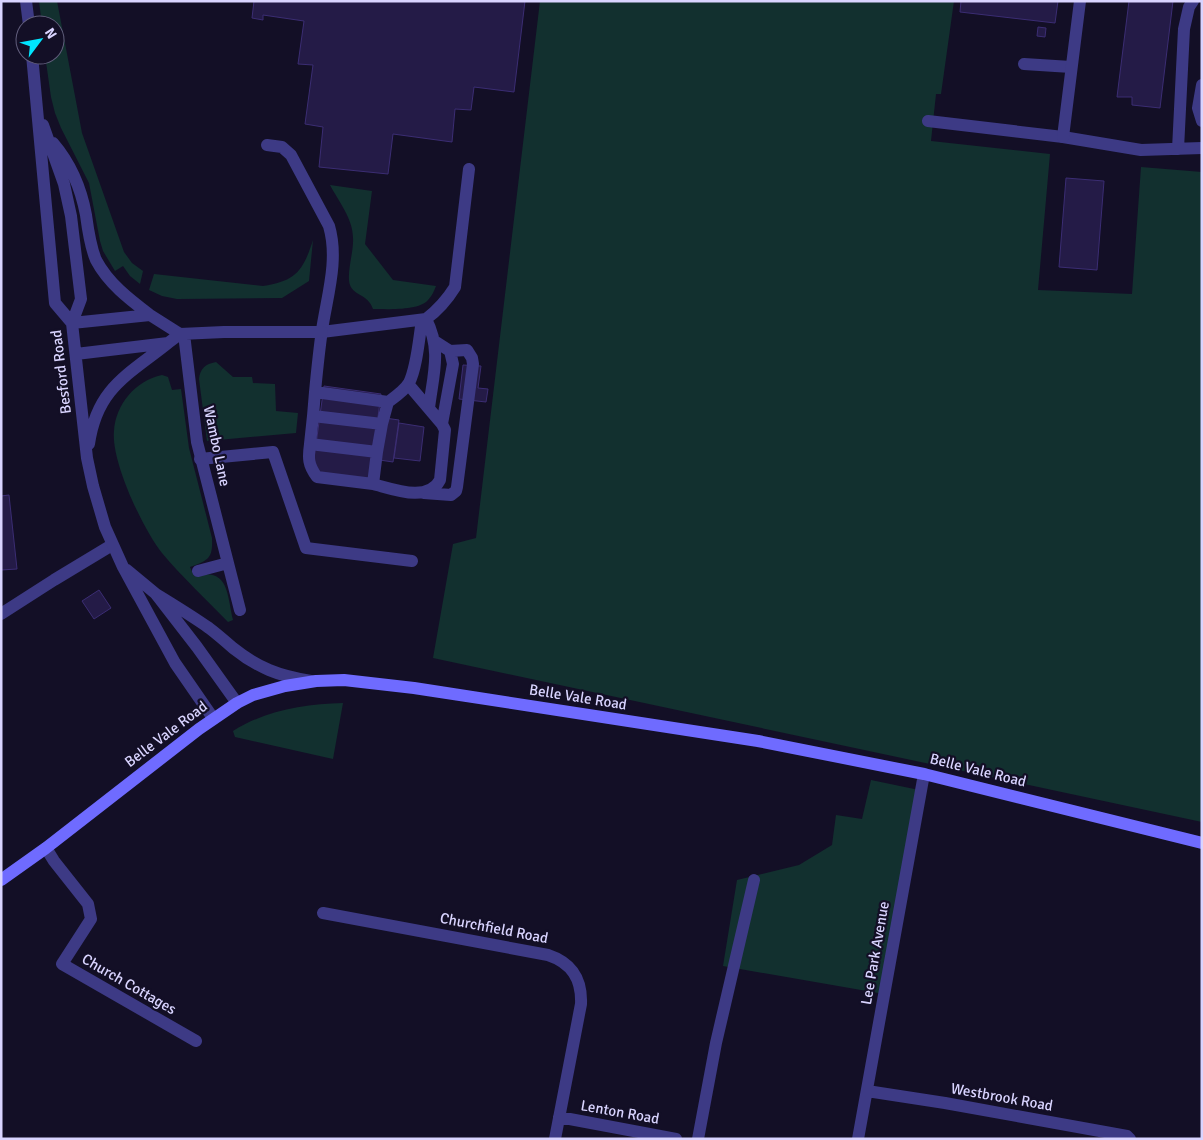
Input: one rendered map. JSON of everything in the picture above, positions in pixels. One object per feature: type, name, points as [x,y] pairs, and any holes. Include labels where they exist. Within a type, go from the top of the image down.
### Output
[{"type":"main road","name":"Belle Vale Road","points":[[1,880],[46,848],[213,718],[253,695],[275,688],[316,681],[356,680],[758,741],[924,774],[1202,843]]},
{"type":"street","points":[[26,1],[28,15]]},
{"type":"street","points":[[1063,138],[1080,1]]},
{"type":"street","points":[[1178,148],[1184,29],[1188,7],[1193,1]]},
{"type":"street","points":[[1024,64],[1072,67]]},
{"type":"street","name":"Besford Road","points":[[33,65],[55,302],[72,322],[87,458],[99,508],[112,545],[174,663],[213,718]]},
{"type":"street","points":[[1202,85],[1198,108],[1202,121]]},
{"type":"street","points":[[38,109],[64,184],[71,216],[81,299],[72,322],[150,315]]},
{"type":"street","points":[[928,121],[1140,150],[1202,148]]},
{"type":"street","points":[[47,135],[63,155],[78,184],[91,245],[100,266],[114,285],[150,315],[182,334]]},
{"type":"street","points":[[267,145],[282,147],[291,155],[329,226],[334,248],[322,332],[308,459],[310,468],[316,477],[373,484],[399,490],[451,495],[457,487],[473,364],[467,350],[450,351],[436,342]]},
{"type":"street","points":[[87,458],[90,436],[96,415],[107,396],[119,381],[182,334],[322,332],[424,320],[436,312],[456,287],[470,169]]},
{"type":"street","points":[[424,320],[436,342],[429,408]]},
{"type":"street","points":[[373,484],[382,424],[388,402],[408,384],[413,372],[424,320]]},
{"type":"street","name":"Wambo Lane","points":[[182,334],[200,459],[240,610]]},
{"type":"street","points":[[76,354],[168,343]]},
{"type":"street","points":[[442,424],[453,364],[450,351]]},
{"type":"street","points":[[408,384],[445,430],[440,480],[436,487],[424,493]]},
{"type":"street","points":[[315,392],[388,402]]},
{"type":"street","points":[[312,416],[382,424]]},
{"type":"street","points":[[310,444],[377,452]]},
{"type":"street","points":[[200,459],[273,452],[306,548],[412,561]]},
{"type":"street","points":[[1,614],[112,545]]},
{"type":"street","points":[[198,571],[228,563]]},
{"type":"street","name":"Besford Road","points":[[123,567],[156,594],[211,629],[257,665],[271,672],[292,678],[316,681]]},
{"type":"street","name":"Besford Road","points":[[156,594],[237,703]]},
{"type":"street","name":"Lee Park Avenue","points":[[858,1139],[924,774]]},
{"type":"street","name":"Church Cottages","points":[[46,848],[88,904],[91,918],[62,964],[196,1042]]},
{"type":"street","points":[[698,1139],[716,1042],[754,880]]},
{"type":"street","name":"Churchfield Road","points":[[322,913],[548,955],[557,958],[570,967],[579,981],[581,1004],[555,1139]]},
{"type":"street","name":"Westbrook Road","points":[[867,1091],[1127,1136],[1130,1139]]},
{"type":"street","name":"Lenton Road","points":[[559,1117],[676,1139]]},
{"type":"green space","points":[[39,1],[57,1],[60,15],[41,15]]},
{"type":"green space","points":[[540,1],[954,1],[941,94],[936,94],[931,141],[1050,154],[1038,290],[1132,294],[1141,167],[1202,172],[1202,822],[433,658],[453,544],[476,538]]},
{"type":"green space","points":[[65,43],[82,133],[124,252],[132,263],[143,271],[140,284],[130,276],[123,266],[115,271],[103,251],[89,183],[61,128],[51,97],[46,65],[65,65]]},
{"type":"green space","points":[[330,185],[372,191],[365,244],[393,280],[436,286],[432,295],[424,304],[410,308],[373,309],[368,300],[352,289],[349,280],[353,243],[351,224]]},
{"type":"green space","points":[[313,240],[309,281],[282,298],[177,299],[162,296],[149,290],[154,274],[263,286],[274,284],[297,273],[306,260]]},
{"type":"green space","points":[[216,362],[233,377],[252,377],[253,383],[275,384],[276,411],[298,413],[296,433],[207,441],[199,379],[204,367]]},
{"type":"green space","points":[[162,375],[168,377],[172,390],[181,389],[189,448],[212,538],[212,550],[208,558],[190,567],[194,576],[214,575],[220,579],[227,592],[233,620],[228,622],[178,571],[154,542],[130,495],[118,460],[114,444],[114,431],[123,403],[135,388],[143,382]]},
{"type":"green space","points":[[343,703],[333,759],[235,737],[233,731],[272,713],[314,705]]},
{"type":"green space","points":[[871,780],[919,790],[884,994],[723,966],[737,880],[799,865],[832,845],[836,815],[862,819]]},
{"type":"building","points":[[254,1],[525,1],[514,92],[474,87],[471,110],[455,109],[452,142],[393,134],[388,174],[319,167],[323,127],[305,124],[313,65],[298,64],[304,21],[263,15],[263,20],[252,18]]},
{"type":"building","points":[[961,1],[1058,1],[1055,23],[960,12]]},
{"type":"building","points":[[1129,1],[1173,1],[1160,108],[1132,105],[1132,97],[1117,97]]},
{"type":"building","points":[[1038,27],[1046,28],[1045,37],[1037,36]]},
{"type":"building","points":[[1066,178],[1104,181],[1097,270],[1059,267]]},
{"type":"building","points":[[463,365],[481,366],[478,388],[488,389],[486,402],[459,399]]},
{"type":"building","points":[[324,386],[381,394],[378,417],[399,420],[393,462],[373,459],[369,481],[312,473]]},
{"type":"building","points":[[399,423],[424,427],[420,461],[394,458]]},
{"type":"building","points":[[9,495],[17,569],[1,570],[1,496]]},
{"type":"building","points":[[99,590],[111,608],[94,619],[82,601]]}]
